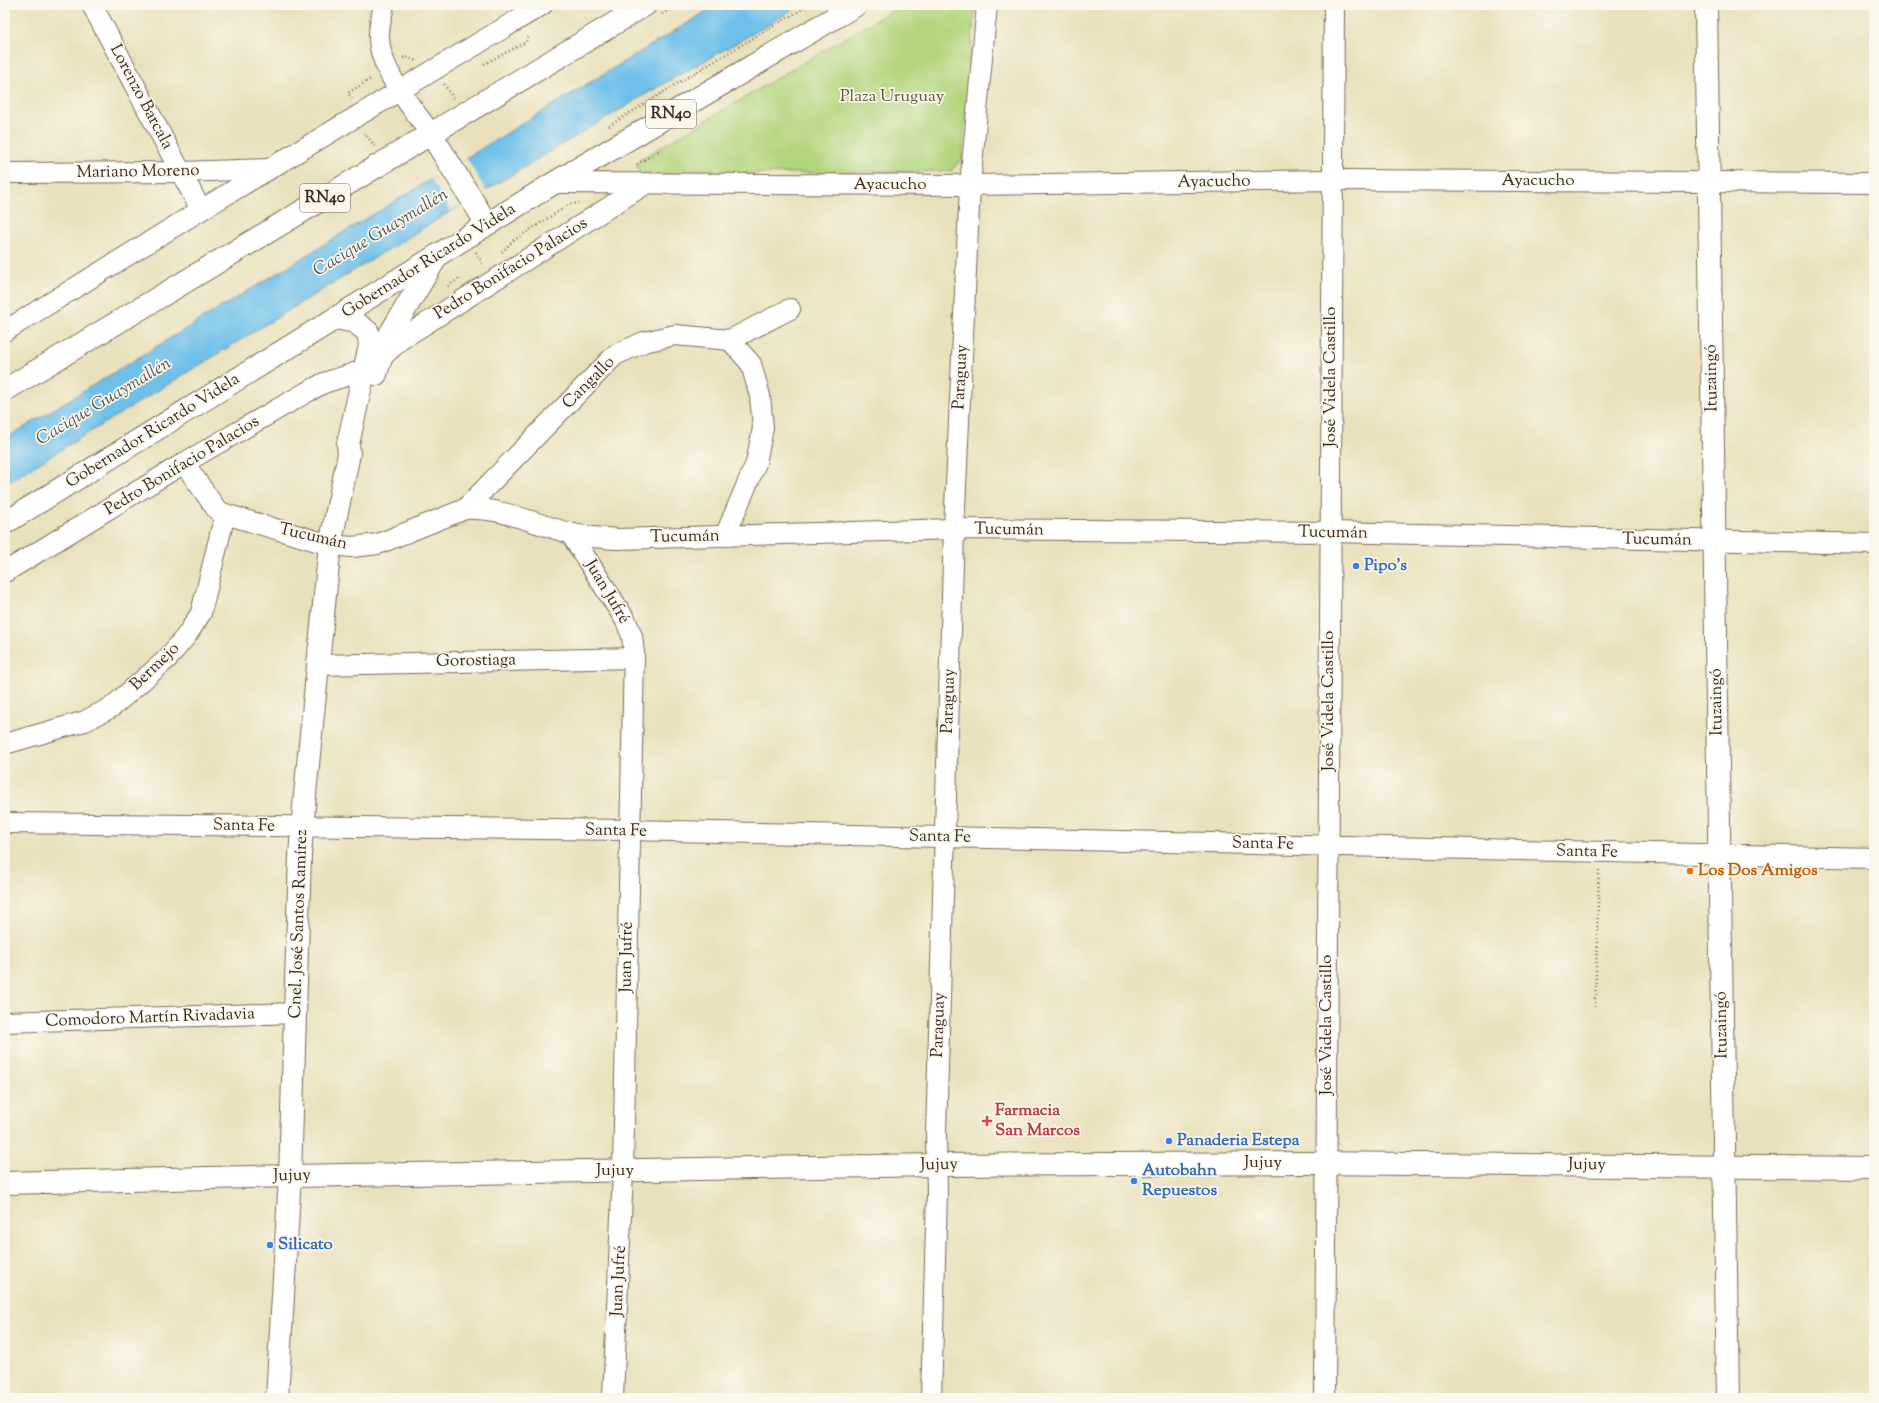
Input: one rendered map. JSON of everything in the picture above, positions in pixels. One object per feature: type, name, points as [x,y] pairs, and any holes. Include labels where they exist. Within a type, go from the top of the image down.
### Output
[{"type":"main road","name":"RN40","points":[[5,390],[645,5]]},
{"type":"main road","name":"Gobernador Ricardo Videla","points":[[5,522],[554,183],[856,5]]},
{"type":"main road","name":"Ituzaingó","points":[[1706,5],[1728,1398]]},
{"type":"main road","points":[[431,134],[487,224]]},
{"type":"main road","name":"Cnel. José Santos Ramírez","points":[[372,365],[437,256]]},
{"type":"main road","name":"Cnel. José Santos Ramírez","points":[[277,1398],[290,1176],[303,827],[330,545],[349,454],[357,445],[372,365],[368,332],[355,322],[336,318]]},
{"type":"main road","name":"Jujuy","points":[[5,1183],[290,1176],[937,1165],[1326,1163],[1874,1168]]},
{"type":"street","name":"Lorenzo Barcala","points":[[92,5],[201,210]]},
{"type":"street","points":[[384,5],[379,36],[382,58],[401,91],[431,134]]},
{"type":"street","points":[[5,331],[201,210],[542,5]]},
{"type":"street","name":"Paraguay","points":[[931,1398],[937,1193],[936,1133],[954,529],[970,185],[987,5]]},
{"type":"street","name":"José Videla Castillo","points":[[1325,1398],[1334,5]]},
{"type":"street","name":"Mariano Moreno","points":[[5,173],[181,172],[272,168]]},
{"type":"street","name":"Ayacucho","points":[[554,183],[970,185],[1332,180],[1874,183]]},
{"type":"street","name":"Pedro Bonifacio Palacios","points":[[5,572],[184,463],[308,392],[324,383],[372,365],[400,340],[647,183]]},
{"type":"street","points":[[725,536],[756,463],[763,428],[760,396],[751,364],[730,340],[790,309]]},
{"type":"street","name":"Cangallo","points":[[464,509],[615,355],[644,342],[675,335],[730,340]]},
{"type":"street","name":"Tucumán","points":[[184,463],[217,510],[225,514],[330,545],[352,547],[378,544],[464,509],[493,510],[570,533],[590,537],[618,539],[954,529],[1330,532],[1874,544]]},
{"type":"street","name":"Bermejo","points":[[5,744],[85,721],[112,707],[167,660],[187,635],[201,613],[225,514]]},
{"type":"street","name":"Juan Jufré","points":[[570,533],[626,621],[632,636],[634,658],[629,830],[623,1171],[613,1398]]},
{"type":"street","name":"Gorostiaga","points":[[318,664],[634,658]]},
{"type":"street","name":"Santa Fe","points":[[5,823],[629,830],[1874,858]]},
{"type":"street","name":"Comodoro Martín Rivadavia","points":[[5,1022],[296,1013]]},
{"type":"path","points":[[632,168],[662,149]]},
{"type":"path","points":[[502,252],[514,240],[570,204],[586,202]]},
{"type":"path","points":[[445,288],[460,278],[467,277]]},
{"type":"path","points":[[1595,1007],[1599,852]]},
{"type":"green space","name":"Plaza Uruguay","points":[[901,5],[975,5],[962,159],[951,171],[641,175],[636,166],[644,157]]},
{"type":"water","name":"Cacique Guaymallén","points":[[717,5],[799,5],[770,24],[658,87],[430,224],[5,484],[5,439]]},
{"type":"pier","points":[[466,157],[486,191],[451,211],[431,179]]},
{"type":"place","name":"Pipo's","points":[[1356,566]]},
{"type":"place","name":"Los Dos Amigos","points":[[1690,871]]},
{"type":"place","name":"Farmacia San Marcos","points":[[987,1121]]},
{"type":"place","name":"Panaderia Estepa","points":[[1169,1141]]},
{"type":"place","name":"Autobahn Repuestos","points":[[1134,1181]]},
{"type":"place","name":"Silicato","points":[[270,1245]]}]
